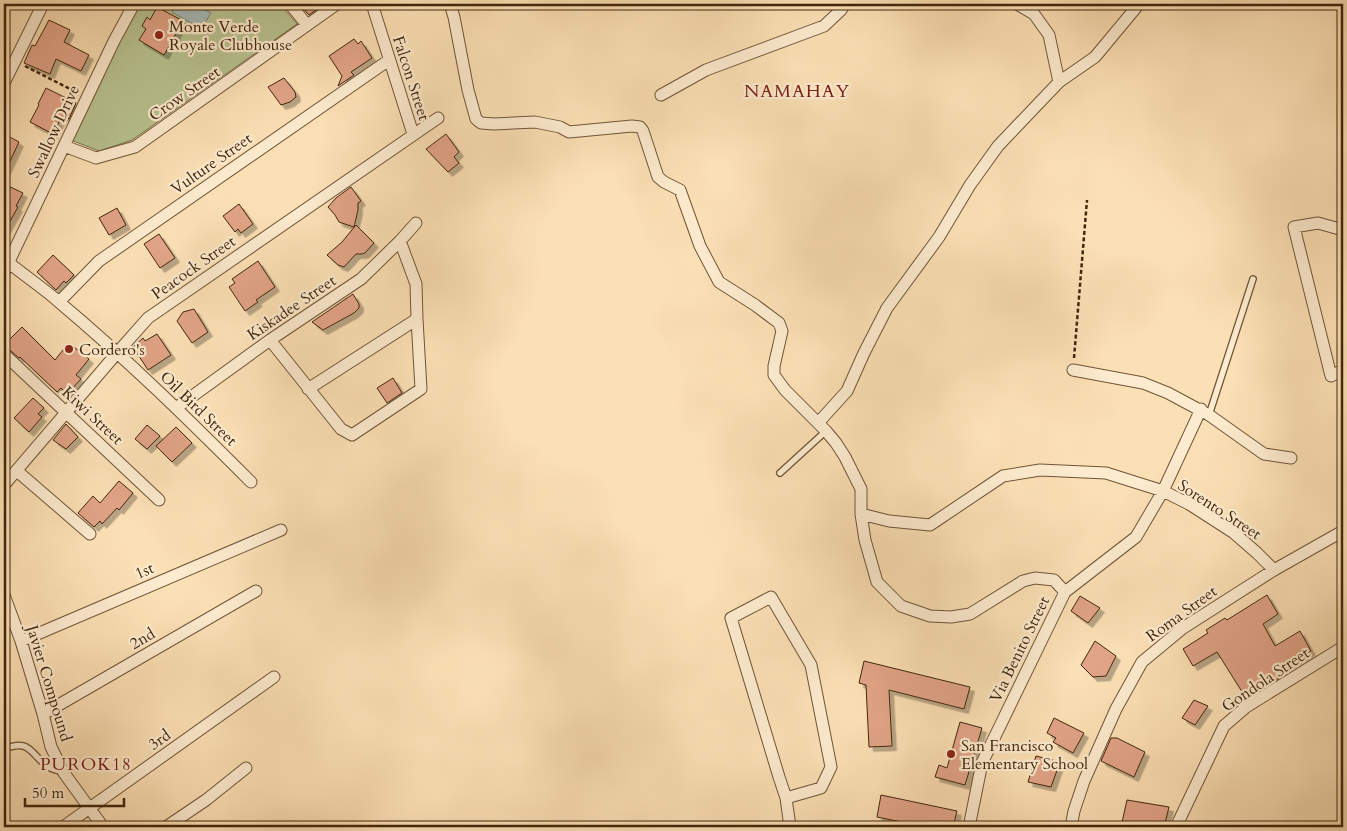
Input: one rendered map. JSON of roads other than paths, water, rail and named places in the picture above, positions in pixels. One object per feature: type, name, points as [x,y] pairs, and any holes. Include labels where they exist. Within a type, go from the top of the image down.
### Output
[{"type":"street","points":[[4,83],[9,58],[43,4]]},
{"type":"street","name":"Swallow Drive","points":[[6,267],[86,98],[134,4]]},
{"type":"street","points":[[290,4],[307,25]]},
{"type":"street","name":"Crow Street","points":[[64,146],[96,158],[135,147],[337,4]]},
{"type":"street","name":"Falcon Street","points":[[372,4],[413,134]]},
{"type":"street","points":[[450,4],[476,119],[480,123],[535,122],[569,132],[632,126],[640,127],[643,131],[658,177],[680,190],[700,246],[719,282],[755,305],[779,324],[782,331],[774,366],[774,375],[785,390],[822,427],[845,457],[861,488],[861,514],[865,540],[877,582],[901,606],[930,616],[950,618],[970,614],[1024,581],[1034,578],[1054,580],[1065,592]]},
{"type":"street","points":[[661,95],[706,70],[824,26],[845,4]]},
{"type":"street","points":[[1017,4],[1034,14],[1049,35],[1059,82]]},
{"type":"street","points":[[822,427],[847,391],[864,352],[887,308],[939,237],[970,185],[998,146],[1059,82],[1095,57],[1139,4]]},
{"type":"street","name":"Vulture Street","points":[[59,302],[99,261],[389,60]]},
{"type":"street","name":"Peacock Street","points":[[4,485],[148,318],[438,118]]},
{"type":"street","name":"Kiskadee Street","points":[[176,408],[270,340],[361,279],[416,223]]},
{"type":"street","points":[[1343,230],[1318,224],[1294,227],[1330,376],[1343,370]]},
{"type":"street","points":[[270,340],[341,429],[352,435],[421,389],[416,284],[400,241]]},
{"type":"street","name":"Oil Bird Street","points":[[6,267],[59,302],[117,352],[251,482]]},
{"type":"street","points":[[308,390],[417,319]]},
{"type":"street","name":"Kiwi Street","points":[[4,354],[159,500]]},
{"type":"street","points":[[1073,370],[1143,383],[1168,393],[1205,412],[1264,454],[1291,458]]},
{"type":"street","name":"Via Benito Street","points":[[969,827],[982,764],[1065,592],[1136,537],[1205,412]]},
{"type":"street","name":"Sorento Street","points":[[861,514],[889,521],[930,526],[1003,476],[1040,470],[1106,473],[1163,491],[1188,504],[1234,533],[1258,553],[1274,570]]},
{"type":"street","points":[[16,471],[90,534]]},
{"type":"street","name":"1st","points":[[21,641],[281,530]]},
{"type":"street","name":"Roma Street","points":[[1071,827],[1084,781],[1116,709],[1142,662],[1183,628],[1274,570],[1343,531]]},
{"type":"street","name":"2nd","points":[[43,714],[256,591]]},
{"type":"street","name":"Javier Compound","points":[[4,595],[21,641],[51,747],[64,773],[103,827]]},
{"type":"street","points":[[786,798],[821,788],[831,767],[811,665],[771,597],[731,618],[786,798],[790,827]]},
{"type":"street","name":"Gondola Street","points":[[1176,827],[1224,726],[1246,707],[1343,647]]},
{"type":"street","name":"3rd","points":[[63,827],[274,677]]},
{"type":"street","points":[[166,827],[206,800],[246,768]]},
{"type":"lane","points":[[1205,412],[1253,279]]},
{"type":"lane","points":[[780,473],[822,427]]},
{"type":"lane","points":[[4,749],[15,745],[28,747],[49,767],[64,773]]},
{"type":"lane","points":[[1339,827],[1343,824]]},
{"type":"place","name":"Monte Verde Royale Clubhouse","points":[[159,35]]},
{"type":"place","name":"Cordero's","points":[[69,349]]},
{"type":"place","name":"San Francisco Elementary School","points":[[951,754]]},
{"type":"district","name":"NAMAHAY","points":[[797,91]]},
{"type":"district","name":"PUROK18","points":[[86,764]]}]
